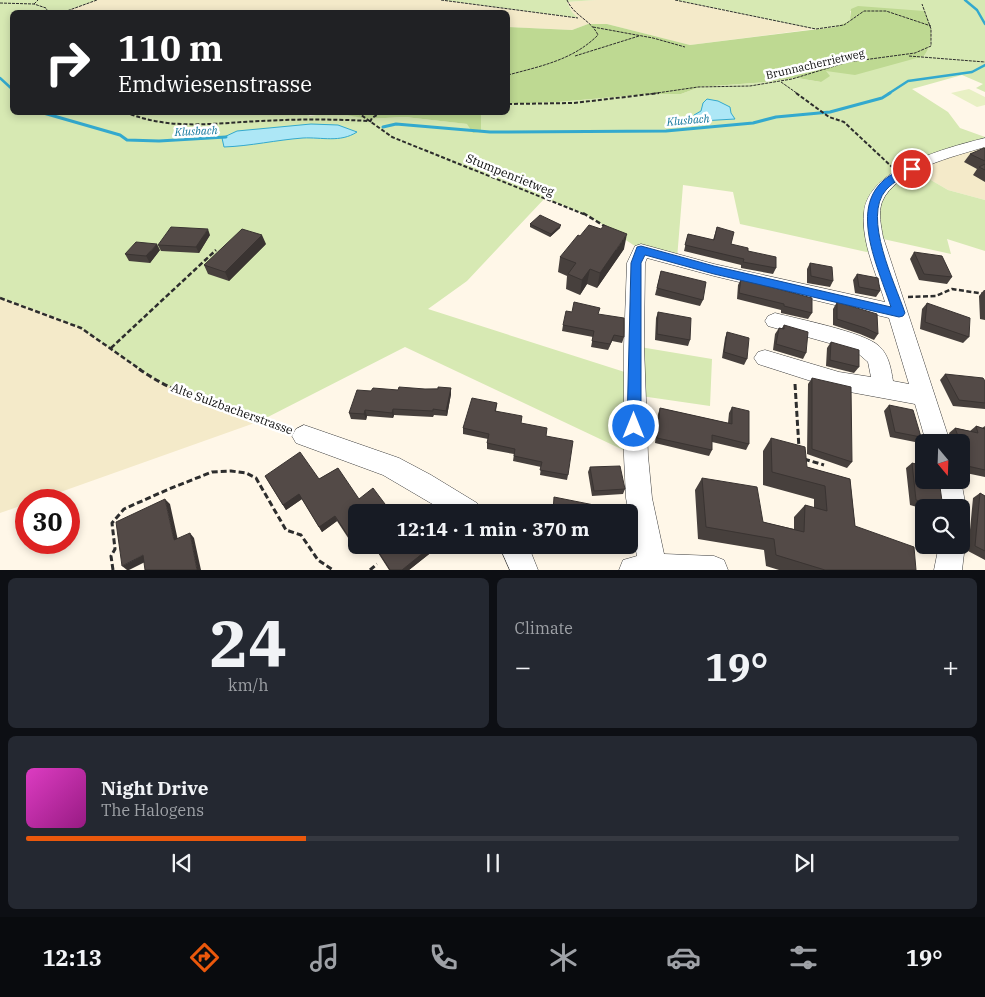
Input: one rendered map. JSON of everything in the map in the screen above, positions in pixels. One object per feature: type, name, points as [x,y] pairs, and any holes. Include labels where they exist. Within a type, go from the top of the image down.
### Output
[{"type":"street","points":[[936,434],[873,230],[871,217],[874,202],[881,190],[902,174],[985,142]]},
{"type":"street","points":[[714,570],[643,568],[634,426],[636,263],[641,250],[714,270],[896,306]]},
{"type":"street","points":[[775,321],[860,344],[871,349],[877,355],[884,389]]},
{"type":"street","points":[[765,358],[839,381],[924,396]]},
{"type":"street","name":"Alte Sulzbacherstrasse","points":[[304,436],[390,466],[455,504]]},
{"type":"street","points":[[518,554],[524,570]]},
{"type":"street","points":[[948,570],[951,554]]},
{"type":"path","points":[[34,4],[38,0]]},
{"type":"path","points":[[70,10],[97,0]]},
{"type":"path","points":[[441,0],[578,18]]},
{"type":"path","points":[[567,0],[572,12],[593,27],[685,47]]},
{"type":"path","points":[[675,0],[816,30],[833,28],[852,21],[864,11],[886,11],[932,26]]},
{"type":"path","points":[[0,3],[34,4],[47,10]]},
{"type":"path","points":[[922,4],[932,26]]},
{"type":"path","name":"Brunnacherrietweg","points":[[510,104],[574,103],[618,99],[698,87],[750,86],[780,81],[808,75],[827,67],[848,62],[901,56],[925,50],[931,46],[932,26]]},
{"type":"path","points":[[567,58],[579,52],[598,35],[593,27]]},
{"type":"path","points":[[510,74],[640,36]]},
{"type":"path","points":[[901,56],[985,62]]},
{"type":"path","points":[[780,81],[827,116],[844,122],[888,164]]},
{"type":"path","points":[[131,115],[142,120],[178,125],[321,118],[370,122],[377,115]]},
{"type":"path","name":"Stumpenrietweg","points":[[361,115],[380,130],[392,136],[589,216],[611,231]]},
{"type":"path","points":[[111,348],[216,250]]},
{"type":"path","points":[[896,306],[936,296],[952,289],[985,294]]},
{"type":"path","name":"Alte Sulzbacherstrasse","points":[[0,298],[81,328],[155,380],[207,403],[304,436]]},
{"type":"path","points":[[794,367],[799,449]]},
{"type":"path","points":[[799,458],[824,465]]},
{"type":"path","points":[[113,570],[111,556],[115,549],[112,523],[124,509],[212,472],[231,471],[246,473],[256,478],[286,530],[301,535],[318,560],[333,570]]},
{"type":"path","points":[[370,570],[377,564]]},
{"type":"shaded area","points":[[97,0],[441,0],[577,18],[567,2],[675,0],[814,29],[690,45],[607,24],[588,24],[572,30],[510,27],[510,10],[70,10]]},
{"type":"shaded area","points":[[985,142],[985,200],[948,190],[912,169]]},
{"type":"shaded area","points":[[0,298],[81,328],[155,380],[207,403],[260,421],[69,489],[15,489],[15,508],[0,513]]},
{"type":"green space","points":[[0,0],[97,0],[70,10],[10,10],[10,115],[350,115],[366,119],[405,117],[468,124],[481,131],[481,115],[510,115],[510,104],[558,102],[649,94],[681,94],[700,87],[797,78],[821,82],[825,71],[924,56],[932,39],[931,29],[924,11],[850,11],[851,21],[835,27],[814,29],[675,0],[985,0],[985,92],[976,88],[983,84],[962,75],[912,89],[948,112],[960,128],[985,137],[985,142],[912,169],[948,190],[985,200],[985,251],[947,239],[951,254],[874,237],[880,255],[740,224],[733,192],[683,185],[677,259],[641,250],[589,216],[545,198],[467,281],[428,309],[634,375],[634,346],[712,359],[710,406],[634,395],[636,456],[405,347],[260,421],[207,403],[155,380],[81,328],[0,298]]},
{"type":"green space","points":[[441,0],[596,0],[567,2],[572,12],[578,18]]},
{"type":"green space","points":[[858,6],[924,11],[931,28],[928,50],[924,56],[855,75],[826,71],[830,76],[821,82],[797,78],[700,87],[681,94],[649,94],[558,102],[510,104],[510,27],[572,30],[588,24],[607,24],[690,45],[835,27],[850,21],[851,9]]},
{"type":"green space","points":[[969,89],[985,97],[985,105],[977,107],[951,93]]},
{"type":"green space","points":[[347,115],[481,115],[481,131],[473,133],[467,124],[405,117],[366,119]]},
{"type":"water","points":[[707,99],[718,101],[730,107],[735,119],[701,121],[694,119],[694,115],[701,111],[703,103]]},
{"type":"water","points":[[311,124],[338,125],[357,132],[337,138],[303,138],[224,147],[222,138],[237,131]]},
{"type":"building","points":[[984,148],[985,161],[970,154]]},
{"type":"building","points":[[985,164],[985,170],[979,167]]},
{"type":"building","points":[[540,215],[561,225],[551,234],[530,224]]},
{"type":"building","points":[[589,225],[601,229],[604,225],[627,234],[600,273],[590,269],[582,280],[568,274],[576,263],[560,257]]},
{"type":"building","points":[[171,227],[208,229],[196,247],[158,245]]},
{"type":"building","points":[[717,227],[734,232],[731,244],[748,248],[748,251],[776,257],[776,268],[743,262],[744,259],[685,245],[688,234],[714,240]]},
{"type":"building","points":[[242,229],[262,235],[225,272],[204,265]]},
{"type":"building","points":[[136,242],[157,244],[146,256],[125,254]]},
{"type":"building","points":[[914,252],[942,256],[952,277],[924,274]]},
{"type":"building","points":[[810,263],[832,267],[833,281],[811,276]]},
{"type":"building","points":[[661,271],[706,282],[703,300],[657,288]]},
{"type":"building","points":[[857,274],[878,278],[880,291],[859,287]]},
{"type":"building","points":[[741,279],[812,298],[812,313],[739,293]]},
{"type":"building","points":[[574,302],[600,308],[598,314],[624,318],[624,337],[614,335],[610,344],[592,341],[594,331],[563,325],[566,311],[572,312]]},
{"type":"building","points":[[837,302],[877,314],[878,334],[837,319]]},
{"type":"building","points":[[927,303],[970,318],[969,337],[925,322]]},
{"type":"building","points":[[658,312],[691,318],[690,340],[657,334]]},
{"type":"building","points":[[784,325],[808,332],[806,353],[776,344],[779,328],[784,329]]},
{"type":"building","points":[[727,332],[749,338],[747,359],[724,352]]},
{"type":"building","points":[[831,342],[859,350],[859,367],[830,360]]},
{"type":"building","points":[[945,374],[983,378],[985,381],[985,403],[959,400]]},
{"type":"building","points":[[812,378],[851,387],[852,462],[812,449]]},
{"type":"building","points":[[399,387],[451,388],[446,411],[433,409],[433,411],[393,409],[392,413],[365,410],[364,414],[349,413],[357,390],[371,391],[373,388],[398,390]]},
{"type":"building","points":[[472,398],[497,403],[495,411],[522,416],[521,423],[547,428],[546,436],[573,441],[568,475],[540,470],[542,462],[514,456],[515,449],[487,443],[489,434],[463,428]]},
{"type":"building","points":[[889,405],[913,410],[920,434],[915,434],[915,436],[895,432]]},
{"type":"building","points":[[732,407],[749,411],[749,444],[712,435],[712,450],[657,438],[660,408],[732,424]]},
{"type":"building","points":[[976,426],[985,429],[985,470],[970,467],[970,434],[957,434],[955,428],[978,433]]},
{"type":"building","points":[[771,438],[805,447],[807,467],[850,479],[855,526],[914,547],[916,570],[825,570],[776,555],[774,539],[706,527],[702,478],[757,487],[763,522],[804,532],[805,505],[827,511],[825,486],[772,472]]},
{"type":"building","points":[[300,452],[319,479],[338,468],[359,499],[373,488],[385,504],[348,504],[348,536],[335,516],[319,527],[299,494],[283,505],[265,476]]},
{"type":"building","points":[[912,463],[915,464],[915,489],[940,489],[942,499],[916,499]]},
{"type":"building","points":[[620,466],[625,489],[594,491],[590,467]]},
{"type":"building","points":[[980,493],[985,496],[985,551],[975,546]]},
{"type":"building","points":[[554,497],[589,504],[554,504]]},
{"type":"building","points":[[165,499],[174,540],[190,533],[197,570],[145,570],[143,555],[122,566],[116,522]]},
{"type":"building","points":[[380,554],[422,554],[402,570],[390,570]]},
{"type":"waterway","name":"Klusbach","points":[[965,0],[977,10],[985,24]]},
{"type":"waterway","name":"Klusbach","points":[[888,94],[908,81],[972,72],[985,65]]},
{"type":"waterway","name":"Klusbach","points":[[0,78],[10,87]]},
{"type":"waterway","name":"Klusbach","points":[[383,127],[396,124],[490,132],[666,131],[753,123],[776,117],[830,112],[882,98],[890,93]]},
{"type":"waterway","name":"Klusbach","points":[[50,115],[120,135],[127,140],[159,141],[226,137]]},
{"type":"route","points":[[634,426],[636,263],[641,250],[714,270],[899,313],[874,236],[871,217],[874,202],[881,190],[892,180],[912,169]]}]
